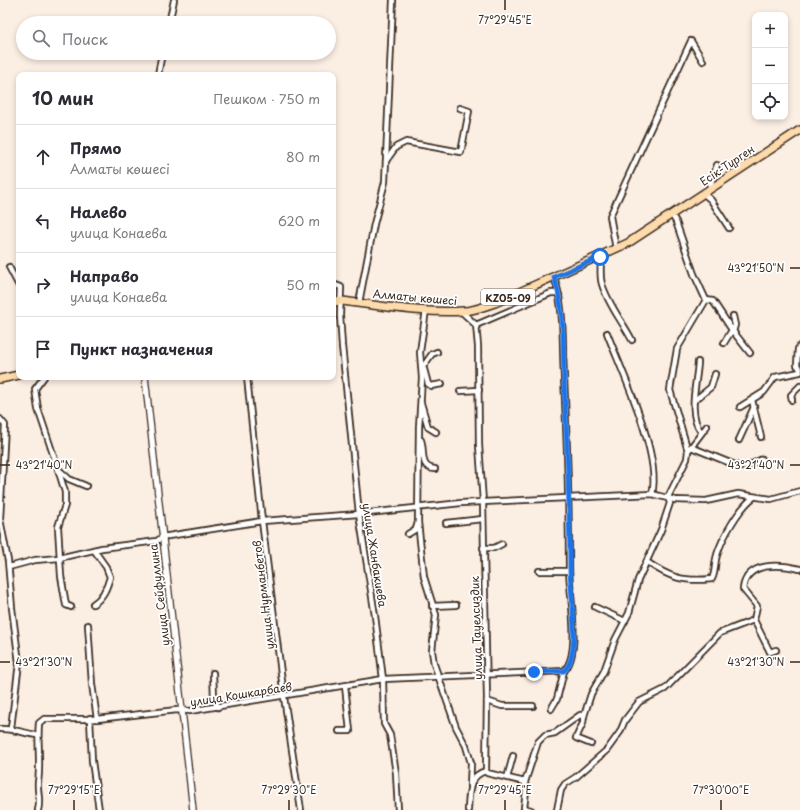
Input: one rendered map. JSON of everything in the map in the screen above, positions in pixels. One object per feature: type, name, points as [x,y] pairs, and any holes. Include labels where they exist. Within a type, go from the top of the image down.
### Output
[{"type":"main road","name":"Есік-Түрген","points":[[669,217],[800,130]]},
{"type":"main road","name":"Алматы көшесі","points":[[337,301],[462,312],[495,303],[600,257],[669,217]]},
{"type":"main road","points":[[0,379],[16,376]]},
{"type":"street","points":[[170,16],[174,0]]},
{"type":"street","points":[[359,303],[374,224],[385,182],[393,0]]},
{"type":"street","points":[[616,249],[610,216],[691,41],[703,61]]},
{"type":"street","points":[[159,72],[161,60]]},
{"type":"street","points":[[386,160],[396,148],[406,142],[461,152],[469,111],[460,108]]},
{"type":"street","points":[[717,165],[706,193],[729,228]]},
{"type":"street","points":[[669,217],[676,222],[694,274],[706,300]]},
{"type":"street","points":[[600,257],[599,273],[602,284],[608,299],[632,340]]},
{"type":"street","points":[[9,267],[16,280]]},
{"type":"street","points":[[551,710],[557,699],[564,671],[569,667],[572,657],[573,635],[559,295],[554,277]]},
{"type":"street","name":"улица Жанбакиева","points":[[336,285],[341,287],[337,301],[359,514],[383,679],[384,724],[390,735],[396,773],[398,810]]},
{"type":"street","points":[[462,312],[476,325],[551,292],[559,295]]},
{"type":"street","points":[[706,300],[713,301],[750,353]]},
{"type":"street","points":[[689,449],[670,390],[677,349],[706,300]]},
{"type":"street","points":[[426,310],[420,352],[422,368],[420,396],[418,522],[421,562],[432,606],[436,615],[432,651],[438,678],[456,727],[466,746],[470,766],[468,810]]},
{"type":"street","points":[[724,343],[733,331],[735,325],[733,316]]},
{"type":"street","name":"улица Тауелсиздик","points":[[476,325],[479,390],[479,445],[483,502],[487,701],[486,771]]},
{"type":"street","points":[[607,333],[648,441],[654,487],[652,494]]},
{"type":"street","points":[[800,346],[798,348],[797,365],[800,369]]},
{"type":"street","points":[[422,368],[432,354],[437,352]]},
{"type":"street","points":[[698,362],[695,400],[696,424],[702,432]]},
{"type":"street","points":[[422,368],[424,369],[428,384],[431,386],[442,384]]},
{"type":"street","points":[[740,407],[770,386],[775,377],[800,372]]},
{"type":"street","points":[[695,400],[711,388],[715,374]]},
{"type":"street","points":[[42,380],[35,389],[38,409],[65,492],[65,505],[58,527],[59,558],[66,605],[71,607]]},
{"type":"street","name":"улица Сейфуллина","points":[[145,380],[193,810]]},
{"type":"street","name":"улица Нурманбетов","points":[[247,380],[262,521],[284,697],[301,810]]},
{"type":"street","points":[[792,400],[791,395],[800,386]]},
{"type":"street","points":[[460,391],[479,390]]},
{"type":"street","points":[[420,396],[428,427],[436,432]]},
{"type":"street","points":[[752,400],[761,437]]},
{"type":"street","points":[[738,440],[754,407]]},
{"type":"street","points":[[0,419],[5,425],[0,519],[9,567],[19,663],[18,686],[11,728]]},
{"type":"street","points":[[591,744],[576,738],[583,723],[591,694],[604,671],[629,613],[638,580],[661,530],[670,503],[668,497],[681,471],[689,449],[707,426]]},
{"type":"street","points":[[419,435],[423,448],[425,465],[428,468],[435,469]]},
{"type":"street","points":[[689,449],[740,467],[750,465],[762,459]]},
{"type":"street","points":[[58,469],[69,479],[86,486]]},
{"type":"street","points":[[9,567],[35,560],[59,558],[102,548],[157,541],[162,537],[262,521],[359,514],[483,502],[652,494],[675,500],[706,501],[738,494],[771,499],[800,491]]},
{"type":"street","points":[[647,562],[667,575],[686,581],[712,580],[716,572],[716,556],[720,547],[744,506],[754,497]]},
{"type":"street","points":[[446,523],[483,519]]},
{"type":"street","points":[[408,534],[416,529],[418,522]]},
{"type":"street","points":[[483,548],[499,547],[502,544]]},
{"type":"street","points":[[93,604],[99,600],[110,577],[106,567],[94,550]]},
{"type":"street","points":[[776,650],[770,652],[754,620],[756,606],[743,589],[747,576],[752,572],[775,564],[800,570]]},
{"type":"street","points":[[539,571],[570,571]]},
{"type":"street","points":[[432,606],[456,605]]},
{"type":"street","points":[[595,607],[625,621]]},
{"type":"street","points":[[557,810],[561,790],[565,784],[576,777],[607,750],[620,732],[625,720],[639,702],[665,689],[720,633],[754,620]]},
{"type":"street","points":[[88,624],[92,684],[97,718]]},
{"type":"street","name":"улица Кошкарбаев","points":[[38,810],[40,802],[38,783],[40,774],[38,735],[39,723],[44,719],[97,718],[171,710],[183,711],[218,707],[383,679],[438,678],[486,674],[564,671]]},
{"type":"street","points":[[213,673],[214,698],[218,707]]},
{"type":"street","points":[[339,731],[350,731],[345,686]]},
{"type":"street","points":[[487,701],[502,706],[533,706]]},
{"type":"street","points":[[530,810],[524,808],[526,791],[525,782],[538,742],[545,735],[555,733],[572,719],[580,715],[584,716]]},
{"type":"street","points":[[90,718],[92,761],[99,810]]},
{"type":"street","points":[[0,729],[11,728],[27,734],[38,735]]},
{"type":"street","points":[[507,778],[513,756]]},
{"type":"street","points":[[470,766],[473,770],[479,772],[486,771],[487,773],[525,782]]},
{"type":"street","points":[[470,786],[474,776],[479,772]]},
{"type":"route","points":[[534,672],[564,671],[569,667],[572,657],[573,635],[570,585],[570,542],[563,354],[560,301],[554,277],[600,257]]}]
